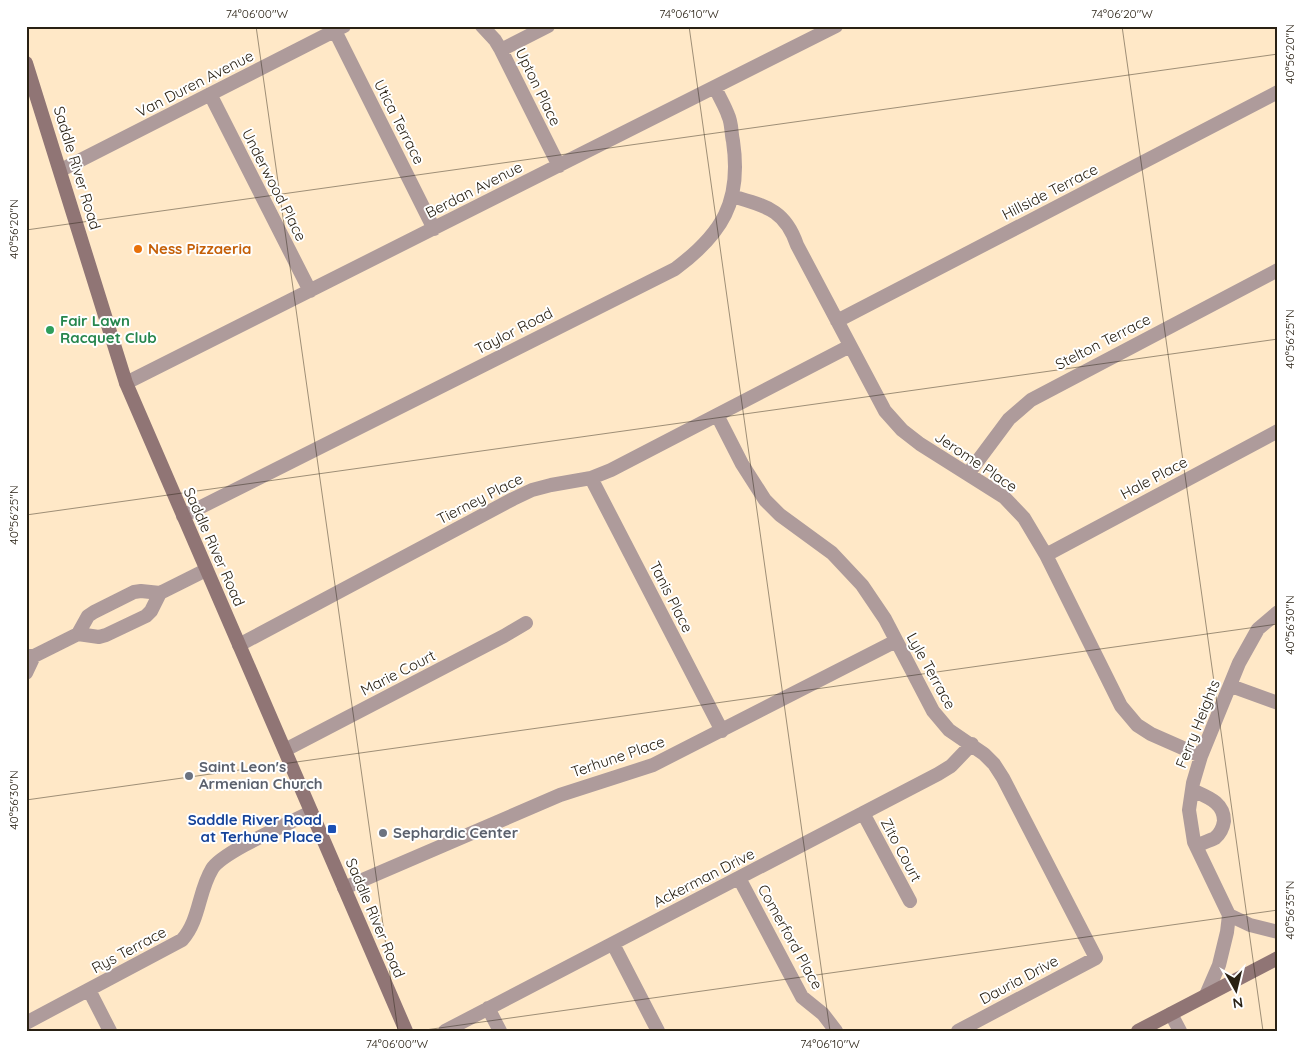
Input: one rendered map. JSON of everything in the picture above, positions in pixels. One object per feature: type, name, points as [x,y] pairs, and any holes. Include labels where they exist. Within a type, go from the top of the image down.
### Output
[{"type":"main road","name":"Saddle River Road","points":[[26,63],[126,383],[406,1031]]},
{"type":"main road","points":[[1138,1031],[1278,958]]},
{"type":"street","name":"Upton Place","points":[[482,26],[495,40],[501,50],[559,166]]},
{"type":"street","points":[[501,50],[548,26]]},
{"type":"street","name":"Berdan Avenue","points":[[126,383],[836,26]]},
{"type":"street","name":"Van Duren Avenue","points":[[61,170],[339,28]]},
{"type":"street","name":"Utica Terrace","points":[[339,28],[434,229]]},
{"type":"street","name":"Taylor Road","points":[[183,516],[675,269],[696,253],[711,237],[721,222],[732,196],[735,177],[735,157],[729,117],[715,87]]},
{"type":"street","name":"Hillside Terrace","points":[[837,321],[1278,92]]},
{"type":"street","name":"Underwood Place","points":[[210,94],[310,291]]},
{"type":"street","name":"Jerome Place","points":[[732,196],[764,206],[784,220],[792,231],[797,245],[885,411],[902,430],[920,444],[1004,497],[1024,518],[1046,554],[1121,706],[1137,726],[1201,756]]},
{"type":"street","name":"Stelton Terrace","points":[[968,474],[1009,419],[1031,400],[1278,270]]},
{"type":"street","name":"Tierney Place","points":[[239,645],[513,499],[532,490],[591,478],[611,470],[850,346]]},
{"type":"street","name":"Lyle Terrace","points":[[717,415],[742,464],[766,500],[780,515],[832,553],[848,568],[874,601],[933,711],[949,730],[972,744],[994,764],[1096,958]]},
{"type":"street","name":"Hale Place","points":[[1046,554],[1278,430]]},
{"type":"street","name":"Tanis Place","points":[[591,478],[722,731]]},
{"type":"street","points":[[78,634],[88,616],[134,592],[160,592],[206,570]]},
{"type":"street","points":[[26,673],[30,656],[78,634],[99,637],[146,616],[151,611],[160,592]]},
{"type":"street","name":"Ferry Heights","points":[[1229,915],[1196,846],[1189,810],[1192,790],[1201,756],[1240,663],[1258,629],[1278,612]]},
{"type":"street","name":"Marie Court","points":[[285,750],[526,623]]},
{"type":"street","name":"Terhune Place","points":[[344,888],[560,795],[653,765],[896,641]]},
{"type":"street","points":[[1231,686],[1278,703]]},
{"type":"street","name":"Ackerman Drive","points":[[445,1031],[938,774],[951,766],[972,744]]},
{"type":"street","points":[[1192,790],[1222,807],[1224,816],[1223,829],[1216,837],[1196,846]]},
{"type":"street","name":"Rys Terrace","points":[[26,1023],[182,940],[193,926],[208,878],[218,861],[311,812]]},
{"type":"street","name":"Zito Court","points":[[863,813],[910,901]]},
{"type":"street","name":"Comerford Place","points":[[739,878],[802,997],[823,1014],[836,1031]]},
{"type":"street","points":[[1206,995],[1219,965],[1229,915],[1250,924],[1278,932]]},
{"type":"street","points":[[613,944],[658,1031]]},
{"type":"street","name":"Dauria Drive","points":[[958,1031],[1096,958]]},
{"type":"street","points":[[89,990],[110,1031]]},
{"type":"street","points":[[488,1008],[500,1031]]},
{"type":"street","points":[[1171,1014],[1180,1031]]},
{"type":"place","name":"Ness Pizzaeria","points":[[138,249]]},
{"type":"place","name":"Fair Lawn Racquet Club","points":[[50,330]]},
{"type":"place","name":"Saint Leon's Armenian Church","points":[[189,776]]},
{"type":"place","name":"Saddle River Road at Terhune Place","points":[[332,829]]},
{"type":"place","name":"Sephardic Center","points":[[383,833]]}]
